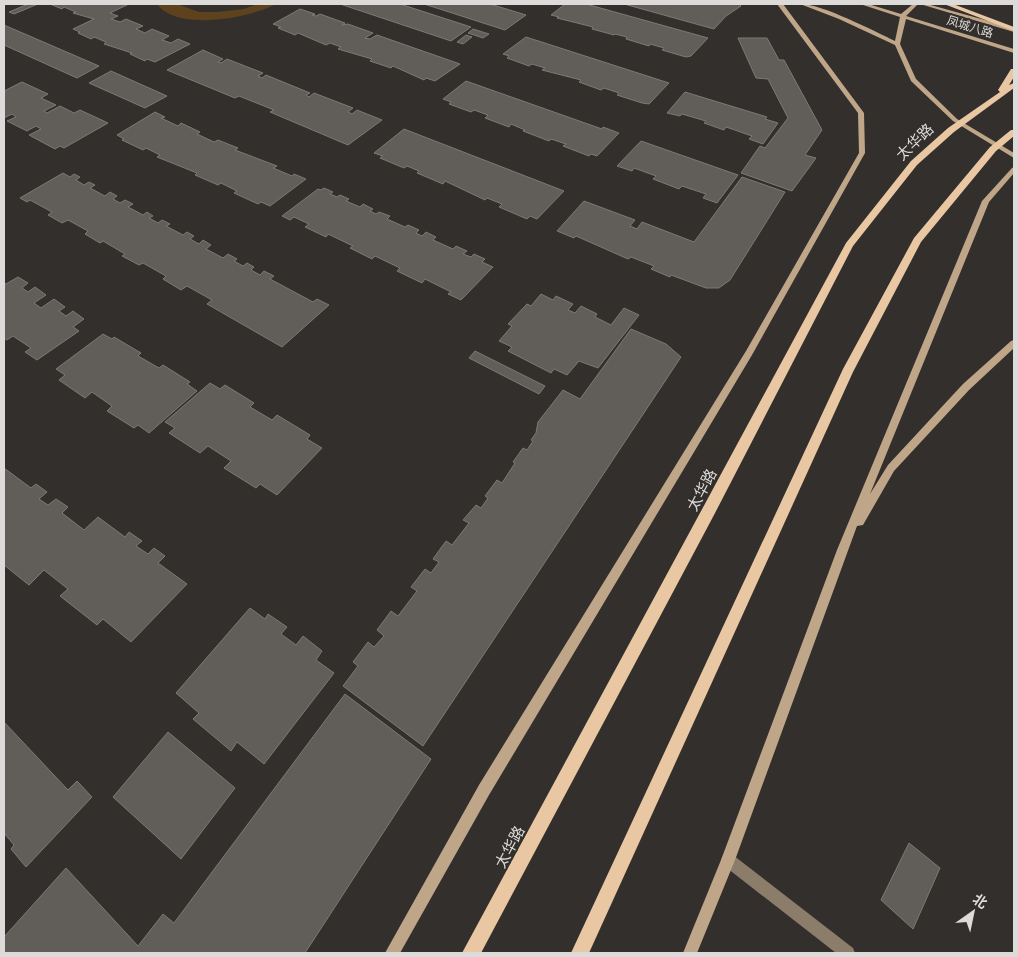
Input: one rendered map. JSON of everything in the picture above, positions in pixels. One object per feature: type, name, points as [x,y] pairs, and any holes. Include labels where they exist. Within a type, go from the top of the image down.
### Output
[{"type":"main road","points":[[946,4],[1014,30]]},
{"type":"main road","points":[[999,95],[1014,71]]},
{"type":"main road","name":"太华路","points":[[472,953],[849,246],[914,163],[952,130],[1014,85]]},
{"type":"main road","points":[[580,953],[856,354],[917,240],[993,149],[1014,132]]},
{"type":"street","points":[[392,953],[484,790],[749,353],[862,153],[861,113],[780,4]]},
{"type":"street","points":[[803,4],[841,18],[897,44]]},
{"type":"street","name":"凤城八路","points":[[863,4],[1014,50]]},
{"type":"street","points":[[916,4],[904,14],[897,44],[913,80],[954,120],[1014,156]]},
{"type":"street","name":"凤城八路","points":[[922,4],[1014,30]]},
{"type":"street","points":[[690,953],[728,860],[842,550],[986,201],[1014,169]]},
{"type":"street","points":[[842,550],[891,468],[966,387],[1014,343]]},
{"type":"street","points":[[728,860],[848,953]]},
{"type":"shaded area","points":[[157,4],[177,4],[199,12],[217,12],[243,9],[258,4],[276,4],[232,18],[197,20],[180,18],[167,13]]},
{"type":"building","points":[[28,4],[38,4],[14,14],[9,12]]},
{"type":"building","points":[[50,4],[129,4],[110,13],[118,16],[111,19],[120,22],[126,19],[143,26],[136,29],[145,33],[152,29],[169,36],[162,40],[171,43],[178,39],[190,44],[155,62],[147,59],[145,61],[130,54],[132,53],[104,44],[106,42],[94,37],[91,39],[78,33],[80,32],[73,29],[94,19],[73,13],[76,12],[64,7],[62,9]]},
{"type":"building","points":[[340,4],[400,4],[471,27],[451,41]]},
{"type":"building","points":[[424,4],[490,4],[526,15],[505,30]]},
{"type":"building","points":[[565,4],[586,4],[708,38],[691,56],[686,57],[662,50],[664,48],[650,44],[649,46],[626,39],[627,37],[592,29],[593,27],[551,15]]},
{"type":"building","points":[[624,4],[739,4],[741,6],[726,16],[714,29]]},
{"type":"building","points":[[300,9],[315,14],[312,15],[320,14],[345,23],[342,25],[348,24],[373,33],[365,38],[370,39],[377,35],[460,64],[435,81],[426,78],[424,80],[393,66],[391,68],[370,61],[372,59],[338,49],[341,47],[330,43],[326,45],[298,33],[295,35],[273,24]]},
{"type":"building","points":[[4,25],[99,66],[77,78],[4,45]]},
{"type":"building","points":[[473,29],[489,34],[483,38],[468,33]]},
{"type":"building","points":[[466,35],[472,37],[463,44],[457,42]]},
{"type":"building","points":[[526,37],[669,83],[649,104],[642,103],[617,95],[619,93],[604,88],[601,90],[579,82],[581,80],[542,70],[545,68],[532,64],[529,66],[507,58],[509,56],[503,54]]},
{"type":"building","points":[[738,38],[767,38],[779,60],[784,60],[822,130],[805,155],[816,158],[792,191],[741,173],[760,146],[765,148],[788,118],[768,79],[756,78]]},
{"type":"building","points":[[203,50],[223,59],[218,62],[221,63],[227,59],[263,73],[258,76],[262,78],[266,75],[310,93],[306,95],[309,97],[314,93],[353,108],[348,112],[352,114],[357,110],[382,120],[348,145],[270,112],[274,110],[239,96],[235,98],[167,70]]},
{"type":"building","points":[[111,71],[167,96],[145,108],[89,83]]},
{"type":"building","points":[[466,81],[602,129],[603,127],[619,133],[597,156],[591,154],[589,156],[563,146],[566,144],[551,139],[549,141],[511,124],[509,127],[485,118],[488,115],[474,110],[471,112],[449,104],[451,102],[443,99]]},
{"type":"building","points":[[22,82],[48,94],[41,98],[56,105],[44,111],[47,113],[60,106],[74,113],[80,110],[108,123],[64,148],[60,146],[55,149],[29,135],[41,129],[36,126],[27,131],[7,121],[16,117],[12,114],[4,118],[4,91]]},
{"type":"building","points":[[685,92],[767,117],[765,119],[778,123],[763,144],[749,139],[752,136],[726,127],[724,130],[704,123],[706,121],[682,114],[680,116],[667,113]]},
{"type":"building","points":[[155,112],[165,117],[161,118],[178,126],[181,123],[200,132],[197,134],[214,142],[218,140],[238,148],[235,150],[277,166],[273,168],[292,176],[294,174],[306,179],[270,206],[261,202],[258,204],[234,193],[237,191],[221,183],[218,185],[195,175],[197,173],[157,157],[160,155],[146,148],[143,150],[122,140],[124,139],[117,135]]},
{"type":"building","points":[[404,129],[564,191],[537,219],[530,216],[527,219],[499,207],[502,204],[487,198],[485,200],[445,181],[443,184],[417,173],[419,171],[407,166],[404,168],[380,158],[383,156],[374,153]]},
{"type":"building","points":[[641,141],[738,175],[717,203],[703,198],[706,194],[682,186],[679,189],[653,179],[656,176],[634,168],[632,171],[617,166]]},
{"type":"building","points":[[63,173],[70,177],[74,174],[80,177],[76,180],[84,185],[89,182],[95,185],[90,188],[105,196],[110,192],[117,196],[113,199],[120,203],[125,200],[133,204],[128,207],[143,215],[147,212],[153,216],[149,218],[158,223],[162,220],[170,224],[166,226],[183,235],[187,232],[194,236],[190,239],[199,244],[203,240],[211,245],[206,249],[223,258],[228,254],[237,259],[234,261],[243,266],[247,263],[254,267],[251,270],[260,275],[264,271],[274,276],[270,279],[313,302],[317,299],[329,305],[282,347],[207,304],[212,300],[187,286],[181,290],[163,279],[166,276],[143,263],[139,265],[122,256],[125,254],[103,241],[100,243],[85,234],[88,231],[68,220],[62,223],[48,215],[52,212],[30,200],[27,202],[20,198]]},
{"type":"building","points":[[742,177],[785,192],[730,280],[719,288],[706,288],[671,275],[670,277],[651,269],[654,266],[631,257],[628,259],[576,236],[574,238],[557,231],[584,201],[635,220],[630,226],[637,229],[642,222],[694,242]]},
{"type":"building","points":[[324,188],[333,192],[330,194],[337,197],[340,195],[349,199],[346,201],[360,207],[363,204],[373,209],[370,211],[376,214],[379,212],[390,216],[387,219],[405,227],[408,225],[419,230],[416,233],[422,236],[426,232],[436,237],[433,240],[453,249],[456,246],[467,251],[463,254],[471,257],[474,254],[485,259],[482,262],[493,267],[461,300],[448,294],[451,292],[425,279],[422,283],[397,271],[400,268],[375,256],[372,259],[350,248],[353,246],[328,234],[326,237],[305,227],[309,224],[294,217],[290,220],[282,216],[318,189]]},
{"type":"building","points":[[18,277],[28,283],[22,288],[28,292],[35,287],[46,295],[34,303],[41,308],[54,299],[65,307],[59,311],[66,316],[73,311],[84,319],[73,327],[79,331],[37,360],[25,352],[31,348],[13,336],[7,340],[4,338],[4,283],[6,284]]},
{"type":"building","points":[[541,294],[553,300],[556,296],[573,304],[568,310],[575,313],[581,306],[597,314],[595,317],[611,325],[624,308],[639,315],[598,368],[579,361],[567,375],[554,369],[551,373],[508,351],[512,347],[499,341],[512,326],[508,324],[527,304],[531,306]]},
{"type":"building","points":[[631,329],[666,344],[681,357],[423,746],[343,686],[358,666],[353,662],[368,642],[374,647],[384,636],[377,630],[391,611],[398,616],[417,591],[411,587],[425,569],[431,573],[439,562],[433,559],[446,541],[452,545],[469,523],[463,520],[476,505],[481,508],[488,498],[485,496],[497,480],[502,483],[523,448],[527,450],[533,441],[531,440],[536,433],[538,422],[563,390],[580,399]]},
{"type":"building","points":[[103,334],[112,339],[114,337],[141,353],[138,356],[159,368],[163,365],[190,382],[187,384],[197,391],[149,433],[138,425],[134,428],[107,411],[112,406],[92,392],[85,398],[59,380],[65,375],[56,369]]},
{"type":"building","points":[[475,351],[545,386],[539,394],[469,358]]},
{"type":"building","points":[[210,383],[220,389],[225,385],[254,403],[250,407],[272,420],[277,415],[310,435],[307,439],[322,448],[277,495],[260,484],[256,488],[224,468],[231,461],[208,446],[200,453],[169,433],[175,428],[165,422]]},
{"type":"building","points":[[4,468],[31,488],[36,484],[47,492],[39,499],[48,505],[56,499],[68,507],[62,513],[84,530],[98,517],[125,537],[129,532],[142,541],[136,546],[148,554],[154,548],[165,556],[158,563],[187,584],[131,642],[103,619],[97,625],[60,596],[68,589],[44,570],[29,585],[4,565]]},
{"type":"building","points":[[250,608],[265,619],[268,614],[287,627],[281,634],[296,645],[303,636],[322,651],[316,660],[334,673],[264,764],[237,742],[231,751],[193,719],[199,713],[176,693]]},
{"type":"building","points":[[345,694],[431,759],[305,953],[4,953],[4,937],[66,868],[138,946],[163,914],[174,923]]},
{"type":"building","points":[[4,722],[68,790],[77,781],[92,797],[26,867],[11,849],[14,845],[4,833]]},
{"type":"building","points":[[168,732],[235,788],[181,859],[113,797]]},
{"type":"building","points":[[909,843],[940,868],[913,929],[881,900]]}]
